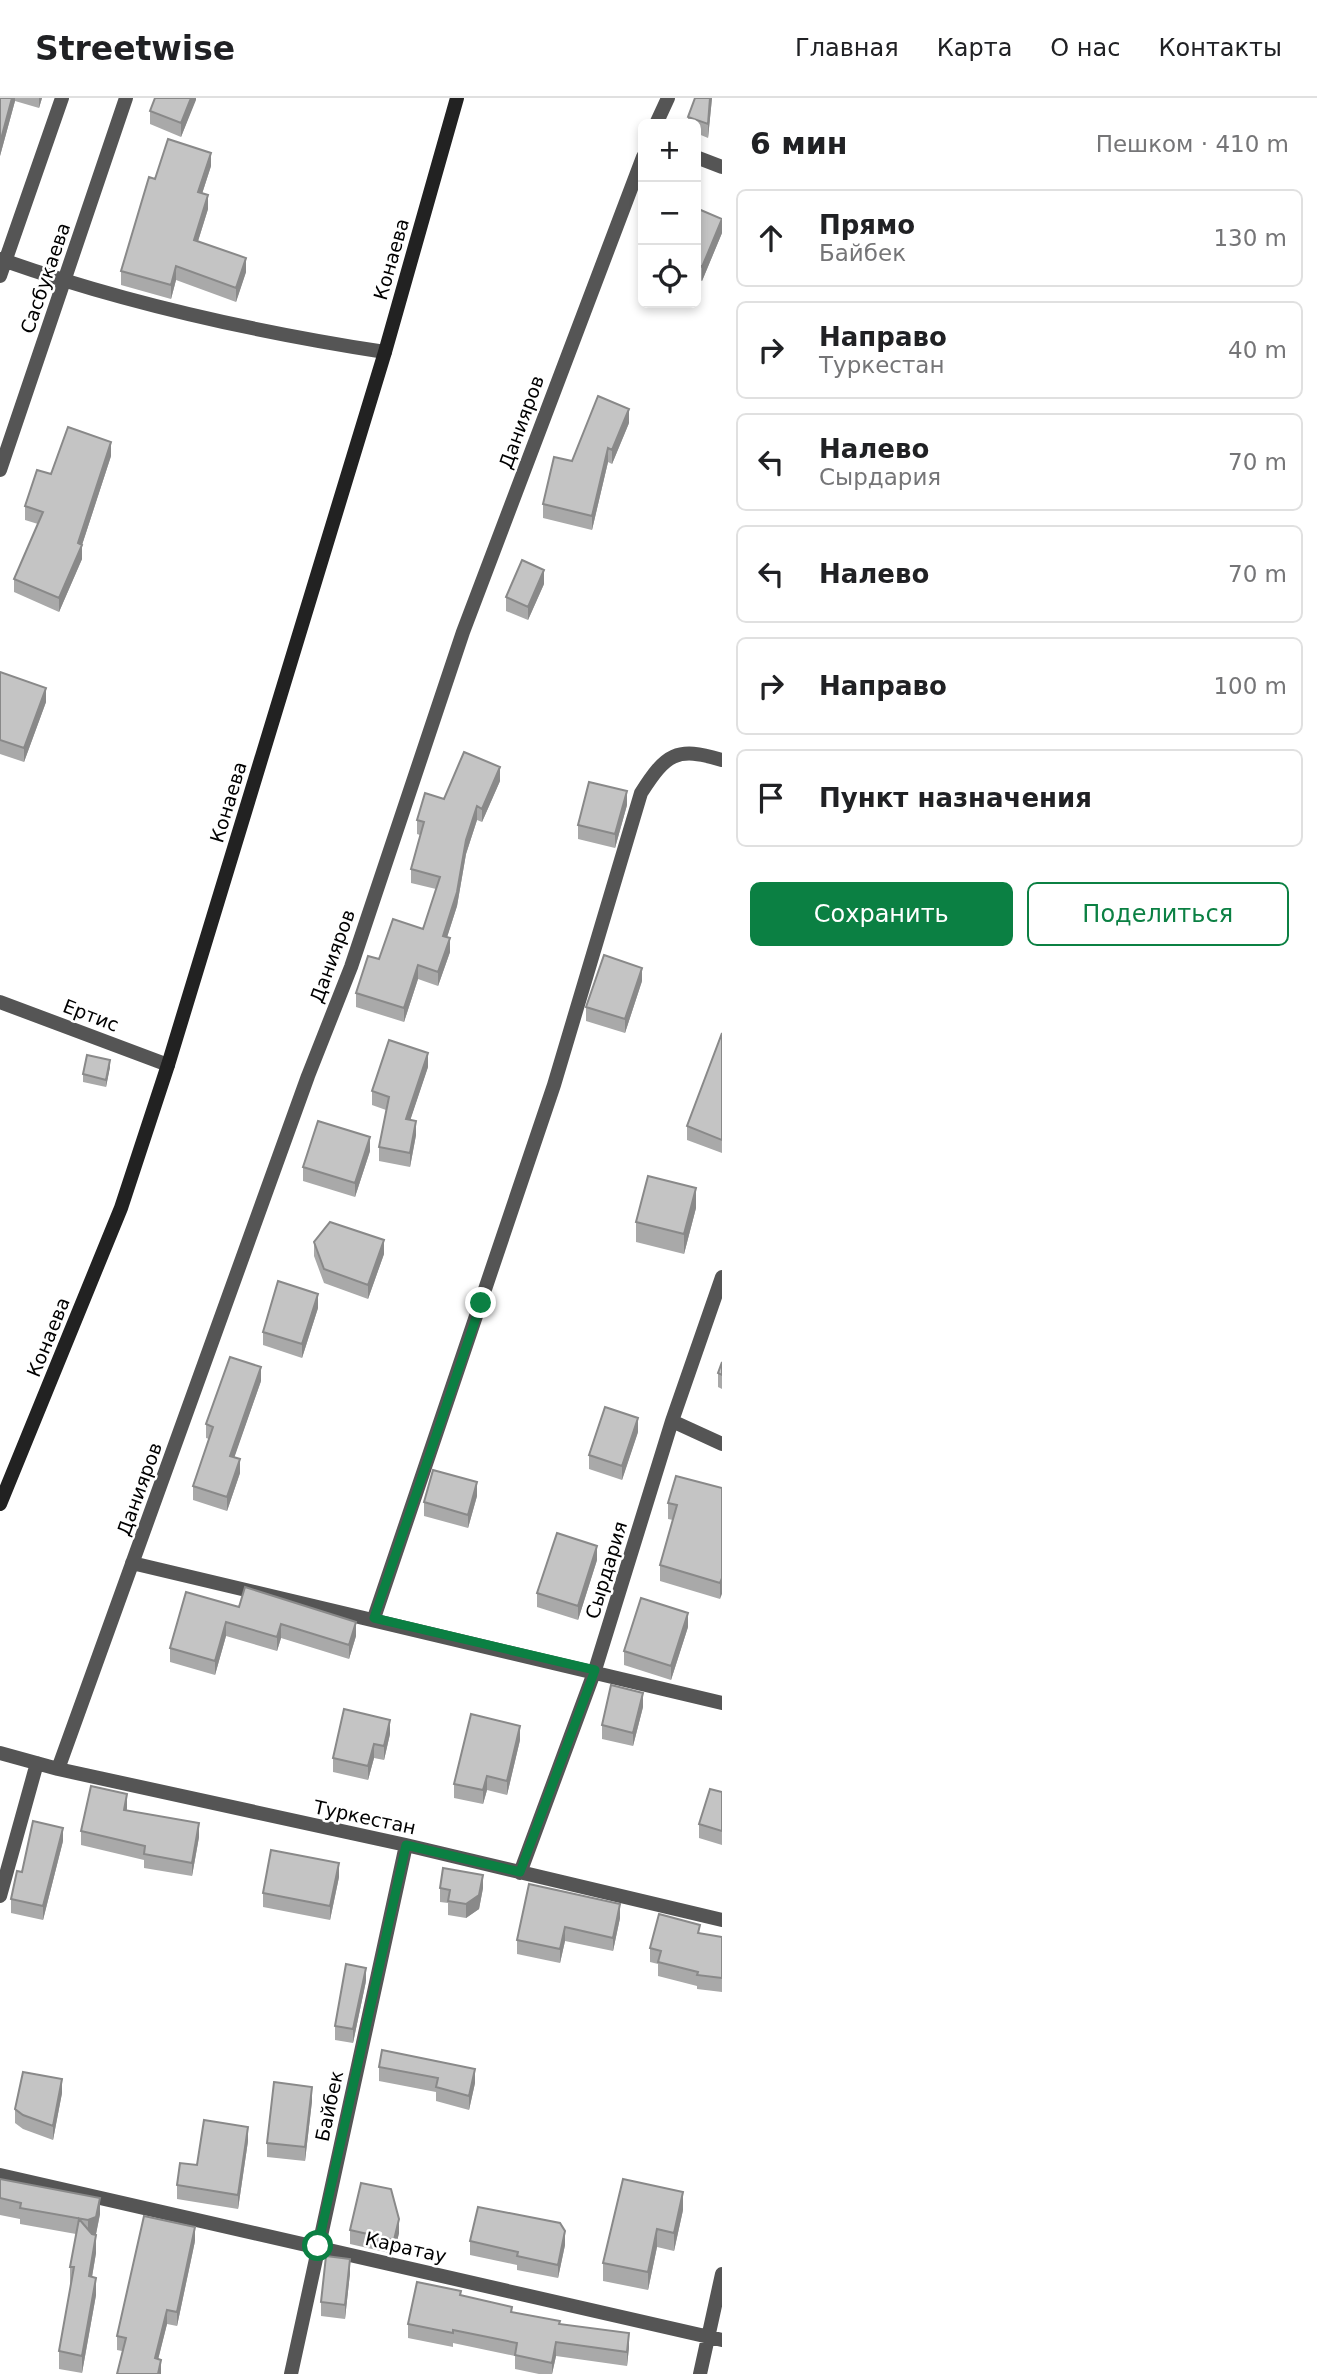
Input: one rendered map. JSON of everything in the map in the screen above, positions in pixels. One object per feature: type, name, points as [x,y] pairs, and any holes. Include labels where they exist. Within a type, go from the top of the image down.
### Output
[{"type":"main road","name":"Конаева","points":[[0,1504],[121,1208],[385,352],[457,98]]},
{"type":"street","points":[[0,276],[3,260],[62,98]]},
{"type":"street","name":"Сасбукаева","points":[[0,470],[127,98]]},
{"type":"street","points":[[658,119],[667,98]]},
{"type":"street","points":[[701,160],[722,167]]},
{"type":"street","name":"Данияров","points":[[58,1769],[308,1076],[351,967],[463,632],[638,170]]},
{"type":"street","points":[[3,260],[63,282],[300,339],[385,352]]},
{"type":"street","points":[[374,1618],[554,1085],[641,793],[662,761],[693,751],[722,760]]},
{"type":"street","name":"Ертис","points":[[0,1002],[167,1065]]},
{"type":"street","name":"Сырдария","points":[[520,1872],[595,1670],[672,1421],[722,1277]]},
{"type":"street","points":[[672,1421],[722,1444]]},
{"type":"street","points":[[132,1563],[595,1670],[722,1703]]},
{"type":"street","name":"Туркестан","points":[[0,1753],[58,1769],[406,1845],[722,1920]]},
{"type":"street","points":[[0,1896],[37,1763]]},
{"type":"street","name":"Байбек","points":[[291,2374],[406,1845]]},
{"type":"street","name":"Каратау","points":[[0,2175],[715,2338]]},
{"type":"street","points":[[700,2374],[715,2338],[722,2274]]},
{"type":"building","points":[[0,98],[12,98],[0,143]]},
{"type":"building","points":[[155,98],[191,98],[181,123],[150,111]]},
{"type":"building","points":[[695,98],[710,98],[708,124],[701,119],[688,117]]},
{"type":"building","points":[[168,139],[211,153],[198,192],[208,195],[194,240],[246,258],[236,288],[176,266],[171,285],[121,271],[149,177],[155,179]]},
{"type":"building","points":[[701,210],[722,219],[701,266]]},
{"type":"building","points":[[598,396],[629,409],[612,450],[608,448],[592,516],[543,504],[554,457],[572,461]]},
{"type":"building","points":[[68,427],[111,442],[78,543],[82,545],[59,598],[14,579],[43,512],[25,506],[37,470],[51,474]]},
{"type":"building","points":[[522,560],[544,570],[528,607],[506,597]]},
{"type":"building","points":[[0,672],[46,688],[24,748],[0,740]]},
{"type":"building","points":[[464,752],[500,767],[482,809],[477,806],[466,840],[457,892],[443,936],[450,938],[438,972],[418,965],[404,1008],[356,993],[368,956],[379,959],[393,919],[423,929],[440,877],[411,869],[424,822],[417,820],[425,793],[444,799]]},
{"type":"building","points":[[589,782],[627,791],[615,834],[578,825]]},
{"type":"building","points":[[604,955],[642,968],[625,1019],[586,1007]]},
{"type":"building","points":[[722,1033],[722,1140],[687,1126]]},
{"type":"building","points":[[389,1040],[428,1053],[406,1119],[416,1121],[410,1153],[379,1147],[389,1097],[372,1091]]},
{"type":"building","points":[[87,1055],[110,1060],[106,1080],[83,1074]]},
{"type":"building","points":[[318,1121],[370,1137],[355,1183],[303,1167]]},
{"type":"building","points":[[648,1176],[696,1188],[684,1234],[636,1222]]},
{"type":"building","points":[[330,1222],[384,1240],[368,1285],[324,1269],[314,1242]]},
{"type":"building","points":[[278,1281],[318,1294],[302,1344],[263,1332]]},
{"type":"building","points":[[230,1357],[261,1367],[230,1456],[240,1459],[227,1497],[193,1486],[213,1427],[206,1424]]},
{"type":"building","points":[[605,1407],[638,1418],[622,1466],[589,1455]]},
{"type":"building","points":[[433,1470],[477,1482],[468,1515],[424,1502]]},
{"type":"building","points":[[676,1476],[722,1488],[720,1583],[660,1565],[677,1505],[668,1503]]},
{"type":"building","points":[[557,1533],[597,1546],[578,1606],[537,1593]]},
{"type":"building","points":[[245,1587],[356,1622],[349,1645],[281,1624],[277,1637],[226,1622],[215,1661],[170,1648],[186,1592],[239,1607]]},
{"type":"building","points":[[641,1598],[688,1613],[671,1666],[624,1651]]},
{"type":"building","points":[[611,1685],[643,1693],[633,1733],[602,1725]]},
{"type":"building","points":[[344,1709],[390,1720],[384,1746],[374,1744],[368,1766],[333,1758]]},
{"type":"building","points":[[471,1714],[520,1726],[507,1781],[487,1776],[483,1790],[454,1784]]},
{"type":"building","points":[[91,1786],[127,1794],[124,1810],[199,1823],[192,1863],[144,1854],[145,1846],[81,1831]]},
{"type":"building","points":[[710,1789],[722,1792],[722,1831],[699,1824]]},
{"type":"building","points":[[33,1821],[63,1828],[43,1906],[11,1899],[17,1871],[22,1872]]},
{"type":"building","points":[[271,1850],[339,1863],[330,1906],[263,1893]]},
{"type":"building","points":[[443,1868],[483,1875],[479,1895],[466,1904],[448,1901],[450,1890],[440,1888]]},
{"type":"building","points":[[529,1884],[620,1904],[613,1938],[565,1927],[560,1949],[517,1940]]},
{"type":"building","points":[[659,1914],[700,1925],[698,1933],[722,1937],[722,1978],[697,1975],[698,1972],[658,1962],[661,1951],[650,1948]]},
{"type":"building","points":[[346,1964],[366,1968],[353,2029],[335,2026]]},
{"type":"building","points":[[382,2050],[475,2069],[469,2096],[436,2087],[438,2078],[379,2067]]},
{"type":"building","points":[[23,2072],[62,2079],[53,2126],[23,2115],[15,2109]]},
{"type":"building","points":[[274,2082],[312,2087],[305,2147],[267,2143]]},
{"type":"building","points":[[204,2120],[248,2127],[238,2195],[177,2185],[180,2163],[197,2165]]},
{"type":"building","points":[[0,2179],[100,2198],[96,2217],[88,2220],[20,2208],[21,2203],[0,2198]]},
{"type":"building","points":[[623,2179],[683,2192],[674,2233],[657,2229],[648,2272],[603,2263]]},
{"type":"building","points":[[361,2183],[391,2189],[399,2219],[394,2240],[350,2230]]},
{"type":"building","points":[[478,2207],[560,2223],[565,2231],[558,2265],[517,2256],[518,2252],[470,2241]]},
{"type":"building","points":[[144,2216],[195,2227],[177,2312],[167,2310],[155,2358],[161,2360],[158,2374],[117,2374],[126,2338],[117,2336]]},
{"type":"building","points":[[79,2219],[96,2235],[89,2276],[96,2278],[82,2356],[59,2351],[74,2267],[70,2267]]},
{"type":"building","points":[[326,2256],[350,2259],[345,2305],[321,2302]]},
{"type":"building","points":[[417,2282],[461,2291],[460,2295],[512,2307],[511,2312],[560,2321],[559,2324],[629,2333],[627,2352],[556,2342],[552,2363],[515,2355],[517,2343],[408,2324]]},
{"type":"route","points":[[318,2246],[406,1845],[520,1872],[595,1670],[374,1618],[481,1303]]}]
